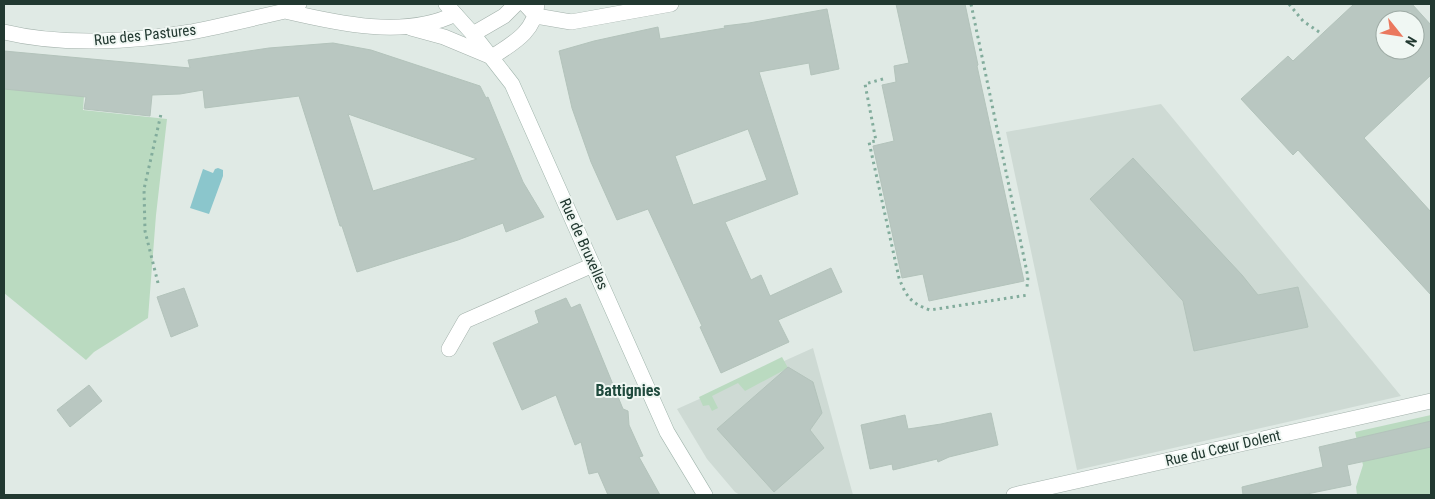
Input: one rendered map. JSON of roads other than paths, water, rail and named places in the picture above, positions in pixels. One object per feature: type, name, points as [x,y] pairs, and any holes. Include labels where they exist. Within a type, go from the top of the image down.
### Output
[{"type":"street","name":"Rue des Pastures","points":[[4,32],[41,39],[99,42],[191,32],[285,10],[299,4]]},
{"type":"street","points":[[473,34],[504,16],[516,4]]},
{"type":"street","points":[[525,4],[536,10],[572,22],[671,4]]},
{"type":"street","name":"Rue des Pastures","points":[[405,27],[436,22],[450,9]]},
{"type":"street","name":"Rue de Bruxelles","points":[[450,9],[473,34],[512,84],[667,432],[705,495]]},
{"type":"street","name":"Rue des Pastures","points":[[285,10],[324,20],[405,27],[444,37],[492,57]]},
{"type":"street","points":[[492,57],[522,37],[536,10]]},
{"type":"street","points":[[449,349],[465,321],[593,265]]},
{"type":"street","name":"Rue du Cœur Dolent","points":[[1014,495],[1431,401]]},
{"type":"water","points":[[218,168],[223,170],[223,176],[209,214],[190,208],[203,169],[213,173]]},
{"type":"district","name":"Battignies","points":[[628,390]]}]
